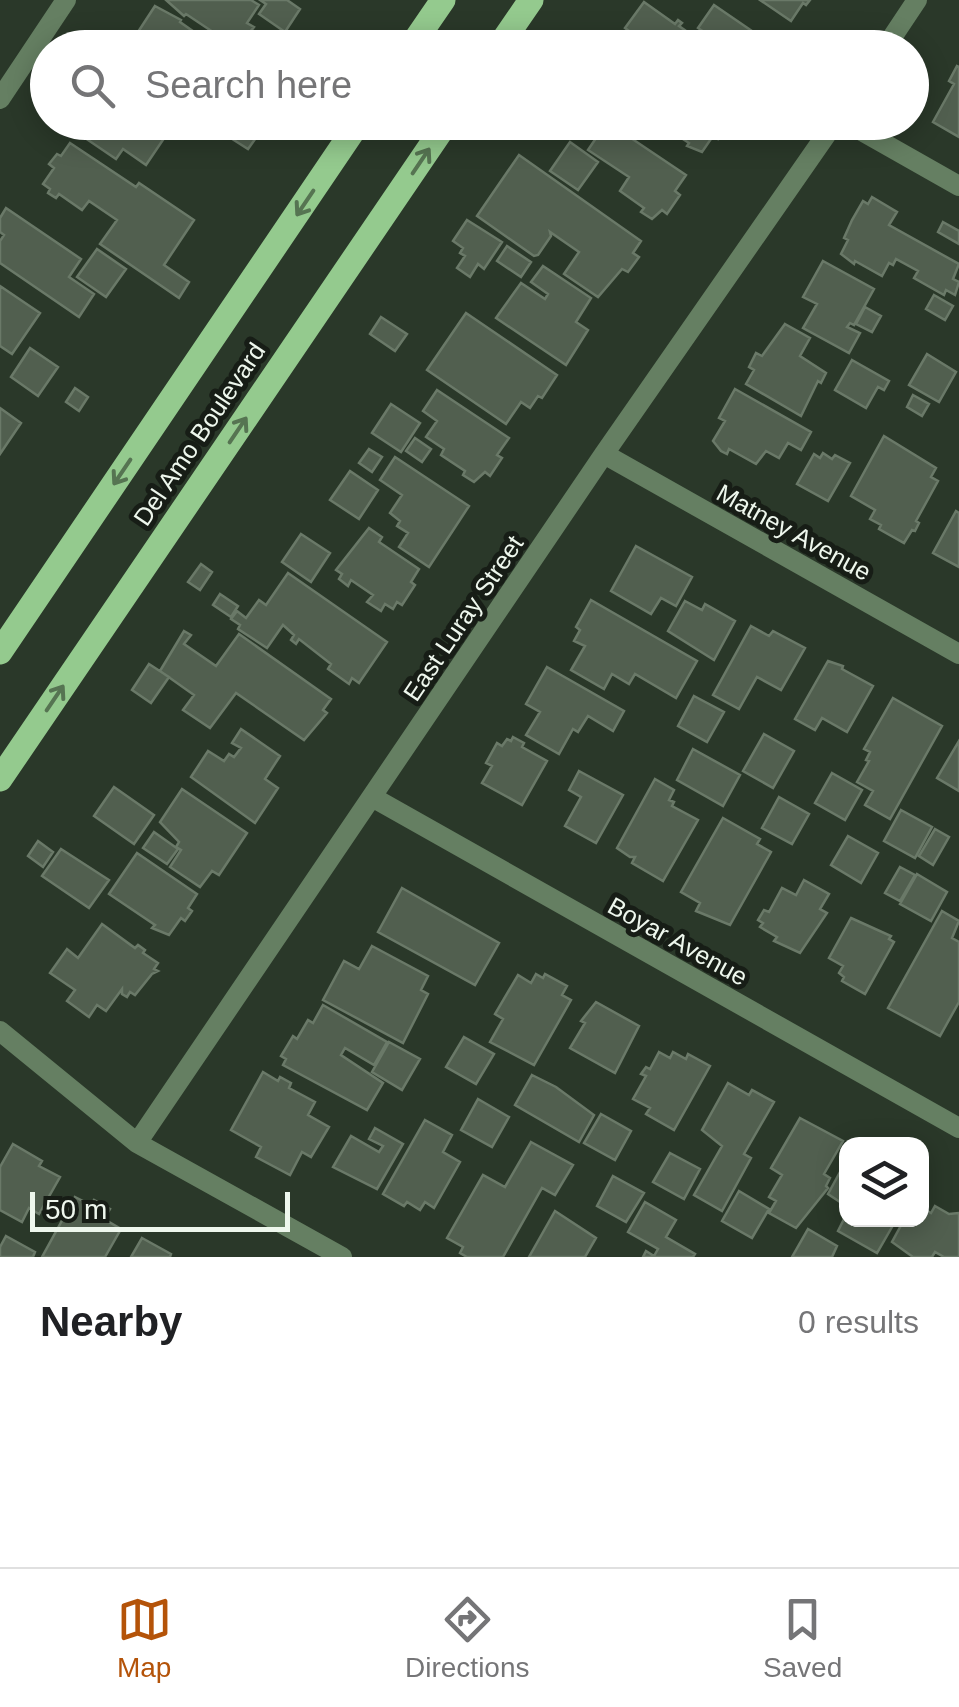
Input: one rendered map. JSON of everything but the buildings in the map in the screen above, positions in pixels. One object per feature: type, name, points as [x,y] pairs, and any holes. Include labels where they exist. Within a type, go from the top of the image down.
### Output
[{"type":"main road","points":[[422,30],[442,0]]},
{"type":"main road","points":[[510,30],[531,0]]},
{"type":"main road","name":"Del Amo Boulevard","points":[[0,652],[348,140]]},
{"type":"main road","name":"Del Amo Boulevard","points":[[0,779],[435,140]]},
{"type":"street","points":[[46,30],[66,0]]},
{"type":"street","points":[[897,30],[916,0]]},
{"type":"street","points":[[0,99],[30,54]]},
{"type":"street","name":"East Luray Street","points":[[137,1143],[822,140]]},
{"type":"street","points":[[878,140],[959,186]]},
{"type":"street","name":"Matney Avenue","points":[[604,454],[959,654]]},
{"type":"street","name":"Boyar Avenue","points":[[372,797],[959,1128]]},
{"type":"street","points":[[0,1031],[137,1143],[342,1257]]}]
